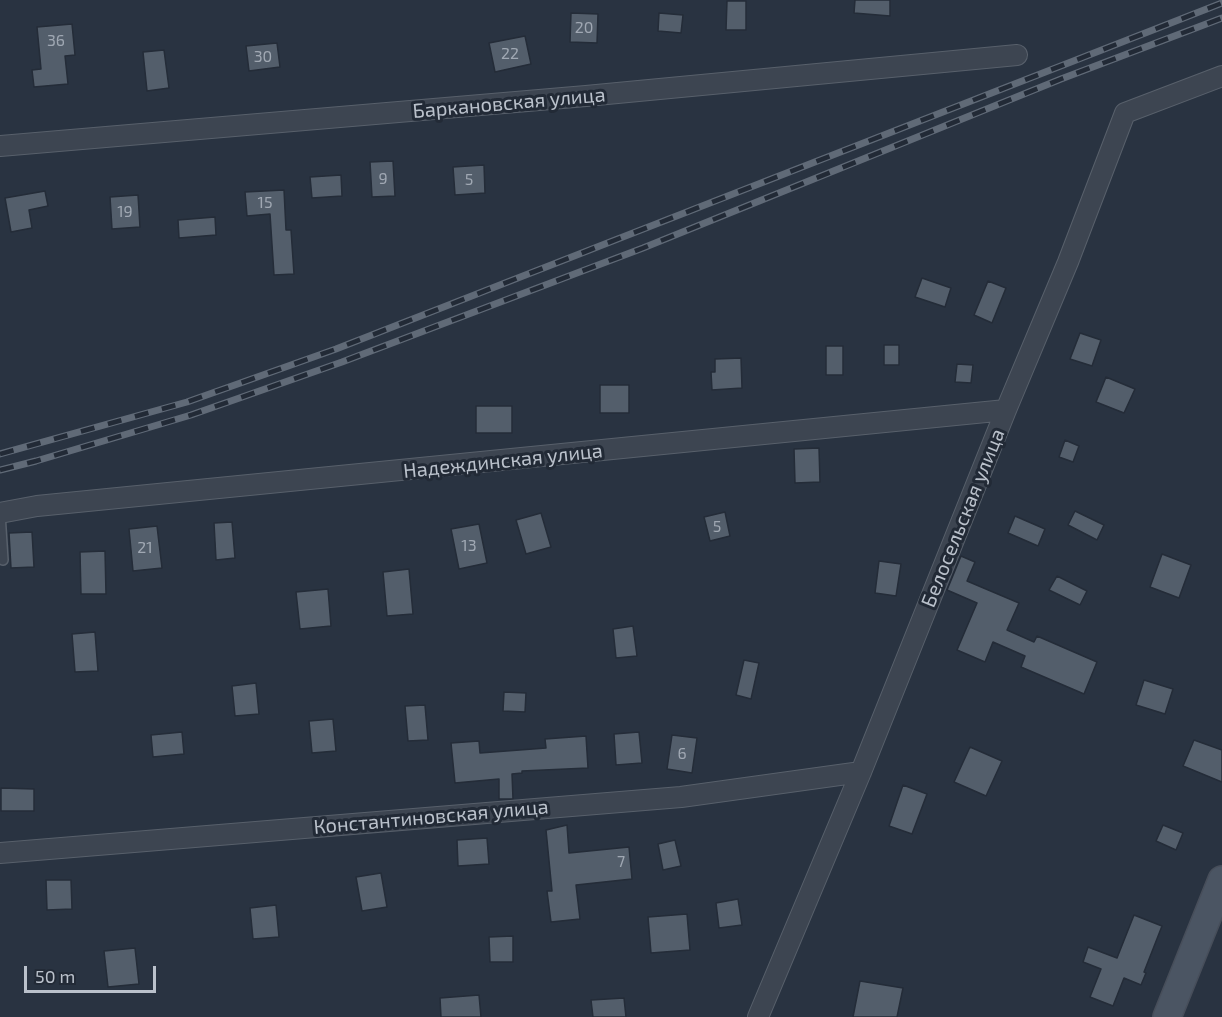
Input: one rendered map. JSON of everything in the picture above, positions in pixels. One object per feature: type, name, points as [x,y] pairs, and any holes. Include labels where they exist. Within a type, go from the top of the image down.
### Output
[{"type":"street","name":"Баркановская улица","points":[[0,146],[586,96],[1017,55]]},
{"type":"street","name":"Белосельская улица","points":[[758,1017],[861,772],[1068,262],[1125,113],[1222,76]]},
{"type":"street","name":"Надеждинская улица","points":[[0,513],[37,506],[1006,410]]},
{"type":"street","name":"Константиновская улица","points":[[0,853],[681,797],[861,772]]},
{"type":"street","points":[[1167,1017],[1222,880]]},
{"type":"lane","points":[[0,513],[3,560]]},
{"type":"building","points":[[855,0],[890,0],[890,16],[854,13]]},
{"type":"building","points":[[727,1],[746,1],[746,30],[726,30]]},
{"type":"building","points":[[571,13],[598,14],[597,43],[570,42]]},
{"type":"building","points":[[659,13],[683,15],[681,33],[658,31]]},
{"type":"building","points":[[72,24],[75,55],[65,56],[68,84],[34,87],[32,70],[41,69],[37,27]]},
{"type":"building","points":[[525,36],[531,64],[495,72],[489,43]]},
{"type":"building","points":[[277,43],[280,67],[249,71],[246,46]]},
{"type":"building","points":[[164,50],[169,88],[147,91],[143,52]]},
{"type":"building","points":[[393,161],[395,196],[372,197],[370,162]]},
{"type":"building","points":[[484,165],[485,193],[455,195],[453,167]]},
{"type":"building","points":[[341,175],[342,196],[312,198],[310,177]]},
{"type":"building","points":[[284,190],[286,230],[291,230],[294,274],[274,275],[270,214],[247,216],[245,192]]},
{"type":"building","points":[[45,191],[48,206],[29,210],[32,228],[11,232],[5,198]]},
{"type":"building","points":[[138,195],[140,227],[112,229],[110,197]]},
{"type":"building","points":[[215,217],[216,235],[179,238],[178,220]]},
{"type":"building","points":[[922,278],[951,288],[945,307],[915,297]]},
{"type":"building","points":[[988,281],[1006,288],[992,323],[974,315]]},
{"type":"building","points":[[1080,333],[1101,340],[1092,366],[1070,359]]},
{"type":"building","points":[[884,345],[899,345],[899,365],[884,365]]},
{"type":"building","points":[[826,346],[843,346],[843,375],[826,375]]},
{"type":"building","points":[[741,358],[742,388],[712,390],[711,372],[715,372],[715,359]]},
{"type":"building","points":[[957,364],[973,365],[971,383],[955,382]]},
{"type":"building","points":[[1106,377],[1135,389],[1124,413],[1096,402]]},
{"type":"building","points":[[600,385],[629,385],[629,413],[600,413]]},
{"type":"building","points":[[476,406],[512,406],[512,433],[476,433]]},
{"type":"building","points":[[1065,440],[1079,446],[1073,462],[1059,457]]},
{"type":"building","points":[[819,448],[820,482],[795,483],[794,449]]},
{"type":"building","points":[[1075,511],[1104,525],[1097,540],[1068,525]]},
{"type":"building","points":[[725,512],[730,536],[710,541],[704,517]]},
{"type":"building","points":[[541,513],[551,547],[526,554],[516,520]]},
{"type":"building","points":[[1015,516],[1045,529],[1038,546],[1008,533]]},
{"type":"building","points":[[232,522],[235,558],[216,560],[214,523]]},
{"type":"building","points":[[479,524],[487,563],[459,569],[451,529]]},
{"type":"building","points":[[157,526],[162,568],[133,571],[129,529]]},
{"type":"building","points":[[32,532],[34,567],[11,568],[9,533]]},
{"type":"building","points":[[105,551],[106,594],[81,594],[80,552]]},
{"type":"building","points":[[1162,554],[1191,565],[1179,598],[1150,587]]},
{"type":"building","points":[[961,556],[975,562],[967,581],[1019,603],[1007,630],[1034,642],[1037,636],[1097,662],[1084,694],[1021,667],[1025,656],[993,642],[985,662],[957,650],[977,603],[947,590]]},
{"type":"building","points":[[879,561],[901,564],[896,596],[875,593]]},
{"type":"building","points":[[409,569],[413,614],[387,616],[383,572]]},
{"type":"building","points":[[1057,576],[1087,591],[1080,605],[1049,590]]},
{"type":"building","points":[[328,589],[331,626],[300,629],[296,592]]},
{"type":"building","points":[[633,626],[637,656],[616,658],[613,629]]},
{"type":"building","points":[[95,632],[98,671],[75,672],[72,634]]},
{"type":"building","points":[[744,660],[759,663],[751,699],[736,695]]},
{"type":"building","points":[[1144,680],[1173,689],[1165,714],[1136,705]]},
{"type":"building","points":[[256,683],[259,714],[235,716],[232,686]]},
{"type":"building","points":[[504,692],[526,693],[525,712],[503,711]]},
{"type":"building","points":[[425,705],[428,740],[408,741],[405,706]]},
{"type":"building","points":[[333,719],[336,751],[312,753],[309,721]]},
{"type":"building","points":[[182,732],[184,754],[153,757],[151,735]]},
{"type":"building","points":[[639,732],[642,763],[616,765],[614,734]]},
{"type":"building","points":[[672,735],[697,738],[692,773],[667,769]]},
{"type":"building","points":[[586,736],[588,768],[522,771],[522,773],[512,774],[513,799],[499,799],[499,779],[455,783],[451,743],[479,741],[480,753],[546,748],[545,739]]},
{"type":"building","points":[[1194,740],[1222,750],[1222,782],[1183,766]]},
{"type":"building","points":[[970,747],[1002,761],[986,796],[954,782]]},
{"type":"building","points":[[903,785],[927,794],[912,834],[889,826]]},
{"type":"building","points":[[1,788],[34,789],[34,811],[1,811]]},
{"type":"building","points":[[567,825],[569,853],[629,847],[632,879],[576,885],[580,919],[551,922],[547,891],[552,891],[546,830]]},
{"type":"building","points":[[1163,825],[1183,833],[1176,850],[1156,841]]},
{"type":"building","points":[[487,838],[489,864],[458,866],[457,840]]},
{"type":"building","points":[[675,840],[681,866],[663,870],[658,844]]},
{"type":"building","points":[[381,873],[387,907],[362,911],[356,877]]},
{"type":"building","points":[[46,880],[71,880],[72,909],[47,910]]},
{"type":"building","points":[[738,899],[742,925],[719,928],[716,903]]},
{"type":"building","points":[[276,905],[279,937],[253,939],[250,908]]},
{"type":"building","points":[[687,914],[690,950],[651,953],[648,917]]},
{"type":"building","points":[[1134,915],[1162,926],[1141,985],[1124,978],[1113,1006],[1090,997],[1101,969],[1083,962],[1088,947],[1117,958]]},
{"type":"building","points":[[513,936],[513,962],[490,962],[489,937]]},
{"type":"building","points":[[135,948],[139,984],[108,987],[104,951]]},
{"type":"building","points":[[860,981],[903,988],[897,1017],[853,1017]]},
{"type":"building","points":[[479,995],[481,1017],[441,1017],[440,998]]},
{"type":"building","points":[[624,998],[626,1017],[593,1017],[591,1000]]},
{"type":"railway","points":[[0,454],[187,402],[336,349],[1222,3]]},
{"type":"railway","points":[[0,470],[191,415],[342,362],[643,248],[1061,79],[1222,18]]}]
